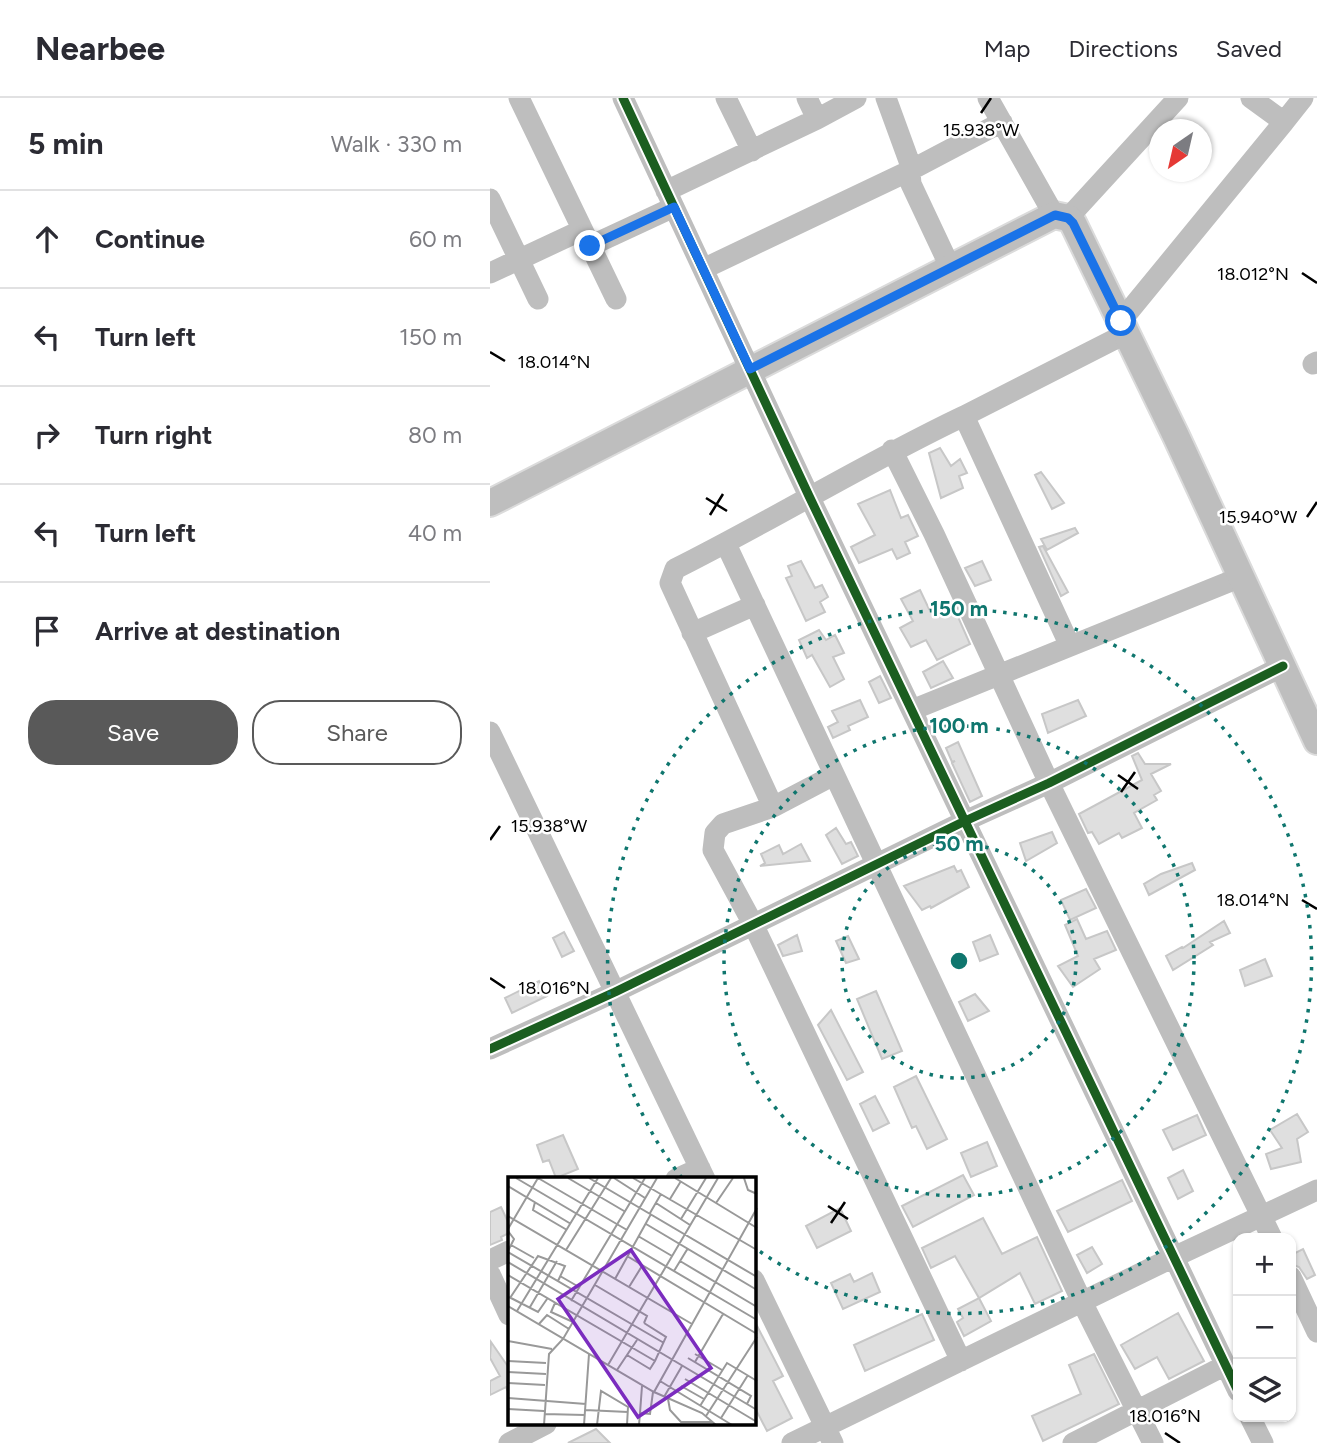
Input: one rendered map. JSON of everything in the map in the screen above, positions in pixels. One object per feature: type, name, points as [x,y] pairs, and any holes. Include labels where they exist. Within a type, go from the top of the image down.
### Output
[{"type":"main road","points":[[490,503],[750,369],[1061,216],[1073,223],[1124,327],[1317,741]]},
{"type":"street","points":[[519,98],[616,299]]},
{"type":"street","points":[[623,98],[809,496],[1176,1256],[1233,1380]]},
{"type":"street","points":[[726,98],[752,151]]},
{"type":"street","points":[[807,98],[817,119]]},
{"type":"street","points":[[490,273],[518,259],[586,238],[670,199],[752,151],[856,98]]},
{"type":"street","points":[[886,98],[909,161],[911,184],[951,269]]},
{"type":"street","points":[[988,98],[1061,216],[1178,98]]},
{"type":"street","points":[[1251,98],[1284,122]]},
{"type":"street","points":[[774,807],[670,583],[676,569],[726,544],[892,450],[964,416],[1124,327],[1303,98]]},
{"type":"street","points":[[703,268],[909,172],[1002,122]]},
{"type":"street","points":[[490,199],[538,299]]},
{"type":"street","points":[[964,416],[1070,646]]},
{"type":"street","points":[[892,450],[934,534],[1049,783],[1270,1233]]},
{"type":"street","points":[[726,544],[1082,1302],[1153,1443]]},
{"type":"street","points":[[912,710],[1241,577]]},
{"type":"street","points":[[692,633],[755,605]]},
{"type":"street","points":[[490,1049],[615,992],[965,821],[1049,783],[1283,666]]},
{"type":"street","points":[[490,732],[703,1173],[685,1177]]},
{"type":"street","points":[[834,775],[774,807],[723,824],[715,833],[713,850],[753,924],[961,1361]]},
{"type":"street","points":[[792,1443],[829,1435],[961,1361],[1317,1190]]},
{"type":"street","points":[[490,1260],[508,1251]]},
{"type":"street","points":[[490,1274],[508,1313]]},
{"type":"street","points":[[1296,1288],[1317,1332]]},
{"type":"street","points":[[756,1289],[761,1312],[829,1435]]},
{"type":"street","points":[[1073,1443],[1097,1438],[1137,1410],[1226,1365]]},
{"type":"street","points":[[1252,1422],[1262,1443]]},
{"type":"street","points":[[509,1443],[542,1426]]},
{"type":"building","points":[[940,448],[951,466],[960,459],[967,473],[959,476],[963,488],[941,498],[929,453]]},
{"type":"building","points":[[1041,472],[1064,503],[1052,509],[1035,475]]},
{"type":"building","points":[[890,490],[901,518],[908,515],[918,536],[905,542],[910,553],[897,559],[892,549],[859,563],[851,547],[875,535],[858,504]]},
{"type":"building","points":[[1075,528],[1078,533],[1047,550],[1041,539]]},
{"type":"building","points":[[1043,546],[1068,592],[1061,596],[1039,547]]},
{"type":"building","points":[[801,561],[815,588],[822,585],[828,597],[820,602],[825,612],[806,621],[786,578],[792,576],[788,566]]},
{"type":"building","points":[[982,561],[991,580],[975,586],[965,568]]},
{"type":"building","points":[[920,590],[929,609],[951,601],[970,644],[937,660],[926,640],[911,647],[900,628],[913,621],[901,599]]},
{"type":"building","points":[[819,630],[826,640],[835,635],[844,653],[833,657],[844,679],[830,687],[812,655],[807,658],[799,640]]},
{"type":"building","points":[[943,661],[953,678],[931,688],[923,672]]},
{"type":"building","points":[[880,676],[891,698],[879,703],[869,682]]},
{"type":"building","points":[[860,700],[868,717],[848,726],[850,730],[833,738],[828,727],[838,722],[832,711]]},
{"type":"building","points":[[1078,700],[1086,716],[1048,733],[1042,714]]},
{"type":"building","points":[[958,742],[982,796],[970,802],[952,763],[955,761],[952,762],[946,748]]},
{"type":"building","points":[[1138,753],[1145,764],[1171,764],[1151,774],[1161,791],[1154,795],[1157,800],[1134,813],[1142,828],[1122,838],[1119,833],[1099,844],[1092,832],[1088,833],[1079,814],[1142,780],[1132,756]]},
{"type":"building","points":[[836,828],[846,844],[851,842],[858,856],[842,864],[826,835]]},
{"type":"building","points":[[1052,832],[1057,843],[1026,861],[1020,843]]},
{"type":"building","points":[[801,844],[810,861],[760,866],[765,863],[761,854],[779,845],[783,854]]},
{"type":"building","points":[[1192,863],[1195,870],[1149,895],[1144,884],[1161,874]]},
{"type":"building","points":[[954,866],[957,872],[961,870],[969,887],[931,908],[930,906],[922,910],[904,886]]},
{"type":"building","points":[[1086,889],[1096,908],[1070,920],[1061,900]]},
{"type":"building","points":[[1077,919],[1086,939],[1107,931],[1116,950],[1094,959],[1100,969],[1073,987],[1058,966],[1078,956],[1065,925]]},
{"type":"building","points":[[1224,921],[1230,933],[1210,942],[1213,945],[1173,970],[1166,956]]},
{"type":"building","points":[[564,932],[574,951],[562,957],[553,938]]},
{"type":"building","points":[[797,935],[802,951],[783,956],[778,945]]},
{"type":"building","points":[[990,935],[998,954],[980,961],[973,942]]},
{"type":"building","points":[[848,936],[859,959],[846,963],[836,941]]},
{"type":"building","points":[[1265,959],[1272,976],[1245,986],[1240,970]]},
{"type":"building","points":[[539,981],[547,996],[512,1013],[505,998]]},
{"type":"building","points":[[876,991],[902,1051],[882,1059],[857,999]]},
{"type":"building","points":[[975,994],[989,1011],[968,1021],[959,1002]]},
{"type":"building","points":[[831,1010],[863,1072],[847,1080],[818,1025]]},
{"type":"building","points":[[916,1076],[947,1139],[927,1149],[916,1126],[912,1128],[894,1087]]},
{"type":"building","points":[[875,1096],[889,1123],[873,1131],[860,1104]]},
{"type":"building","points":[[1297,1114],[1308,1132],[1297,1139],[1301,1162],[1271,1169],[1266,1154],[1282,1148],[1270,1130]]},
{"type":"building","points":[[1197,1115],[1206,1135],[1173,1150],[1163,1130]]},
{"type":"building","points":[[563,1135],[578,1169],[556,1177],[549,1160],[543,1162],[537,1145]]},
{"type":"building","points":[[987,1142],[997,1166],[971,1177],[961,1153]]},
{"type":"building","points":[[1183,1170],[1193,1191],[1178,1199],[1168,1178]]},
{"type":"building","points":[[963,1175],[974,1195],[913,1227],[902,1206]]},
{"type":"building","points":[[1122,1180],[1132,1201],[1068,1232],[1057,1211]]},
{"type":"building","points":[[501,1207],[508,1222],[508,1234],[501,1237],[502,1240],[490,1245],[490,1212]]},
{"type":"building","points":[[840,1208],[851,1231],[817,1248],[806,1226]]},
{"type":"building","points":[[983,1218],[1002,1254],[1037,1237],[1062,1291],[1035,1304],[1020,1273],[979,1298],[955,1256],[931,1268],[922,1248]]},
{"type":"building","points":[[1092,1247],[1102,1264],[1087,1273],[1077,1255]]},
{"type":"building","points":[[1303,1249],[1315,1275],[1307,1279],[1296,1266],[1296,1252]]},
{"type":"building","points":[[872,1273],[880,1292],[843,1309],[831,1283],[850,1274],[854,1282]]},
{"type":"building","points":[[979,1298],[991,1321],[964,1336],[957,1322],[963,1318],[958,1309]]},
{"type":"building","points":[[1178,1313],[1204,1361],[1169,1379],[1157,1357],[1135,1369],[1121,1345]]},
{"type":"building","points":[[922,1314],[934,1340],[865,1371],[854,1345]]},
{"type":"building","points":[[756,1324],[783,1376],[773,1381],[792,1418],[767,1431],[756,1410]]},
{"type":"building","points":[[491,1342],[508,1367],[508,1392],[506,1387],[490,1395],[490,1381],[500,1376],[490,1358]]},
{"type":"building","points":[[1094,1354],[1119,1404],[1043,1441],[1032,1416],[1081,1394],[1069,1365]]},
{"type":"building","points":[[596,1429],[610,1443],[568,1443]]},
{"type":"cycle path","points":[[623,98],[809,496],[1233,1381]]},
{"type":"cycle path","points":[[490,1049],[615,992],[965,821],[1049,783],[1283,666]]},
{"type":"route","points":[[590,246],[674,207],[750,369],[1055,215],[1068,218],[1073,223],[1121,321]]}]
